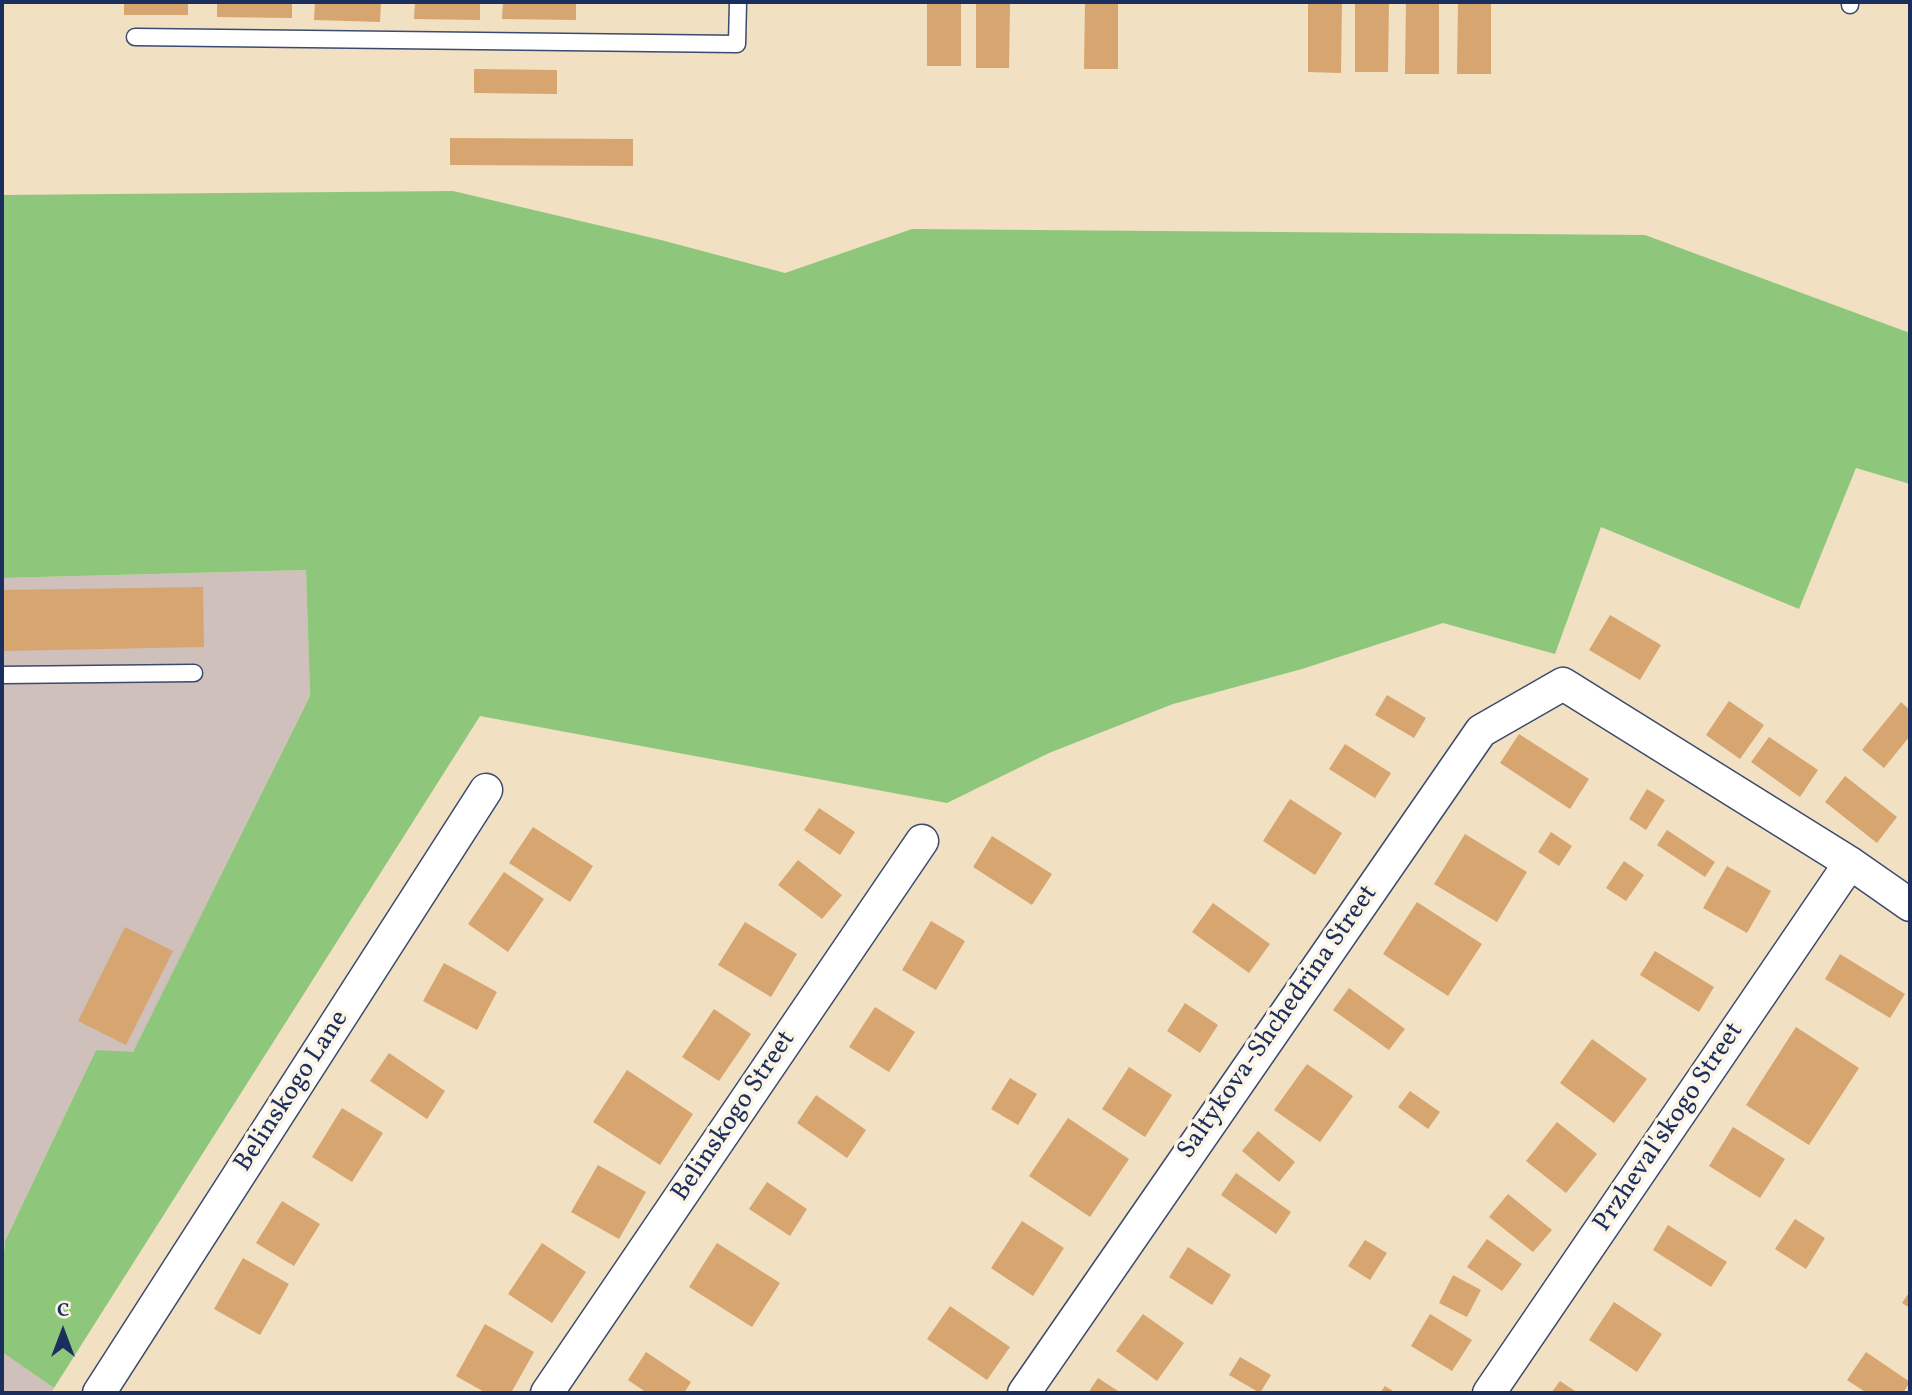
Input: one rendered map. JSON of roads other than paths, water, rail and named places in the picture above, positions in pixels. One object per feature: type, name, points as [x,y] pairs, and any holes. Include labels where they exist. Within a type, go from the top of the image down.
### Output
[{"type":"street","name":"Saltykova-Shchedrina Street","points":[[1024,1393],[1481,731],[1563,684],[1850,863]]},
{"type":"street","name":"Belinskogo Lane","points":[[99,1393],[486,790]]},
{"type":"street","name":"Belinskogo Street","points":[[547,1393],[922,841]]},
{"type":"street","points":[[1850,863],[1910,905]]},
{"type":"street","name":"Przheval'skogo Street","points":[[1489,1393],[1850,863]]},
{"type":"lane","points":[[135,37],[737,44],[738,2]]},
{"type":"lane","points":[[2,675],[194,673]]}]
